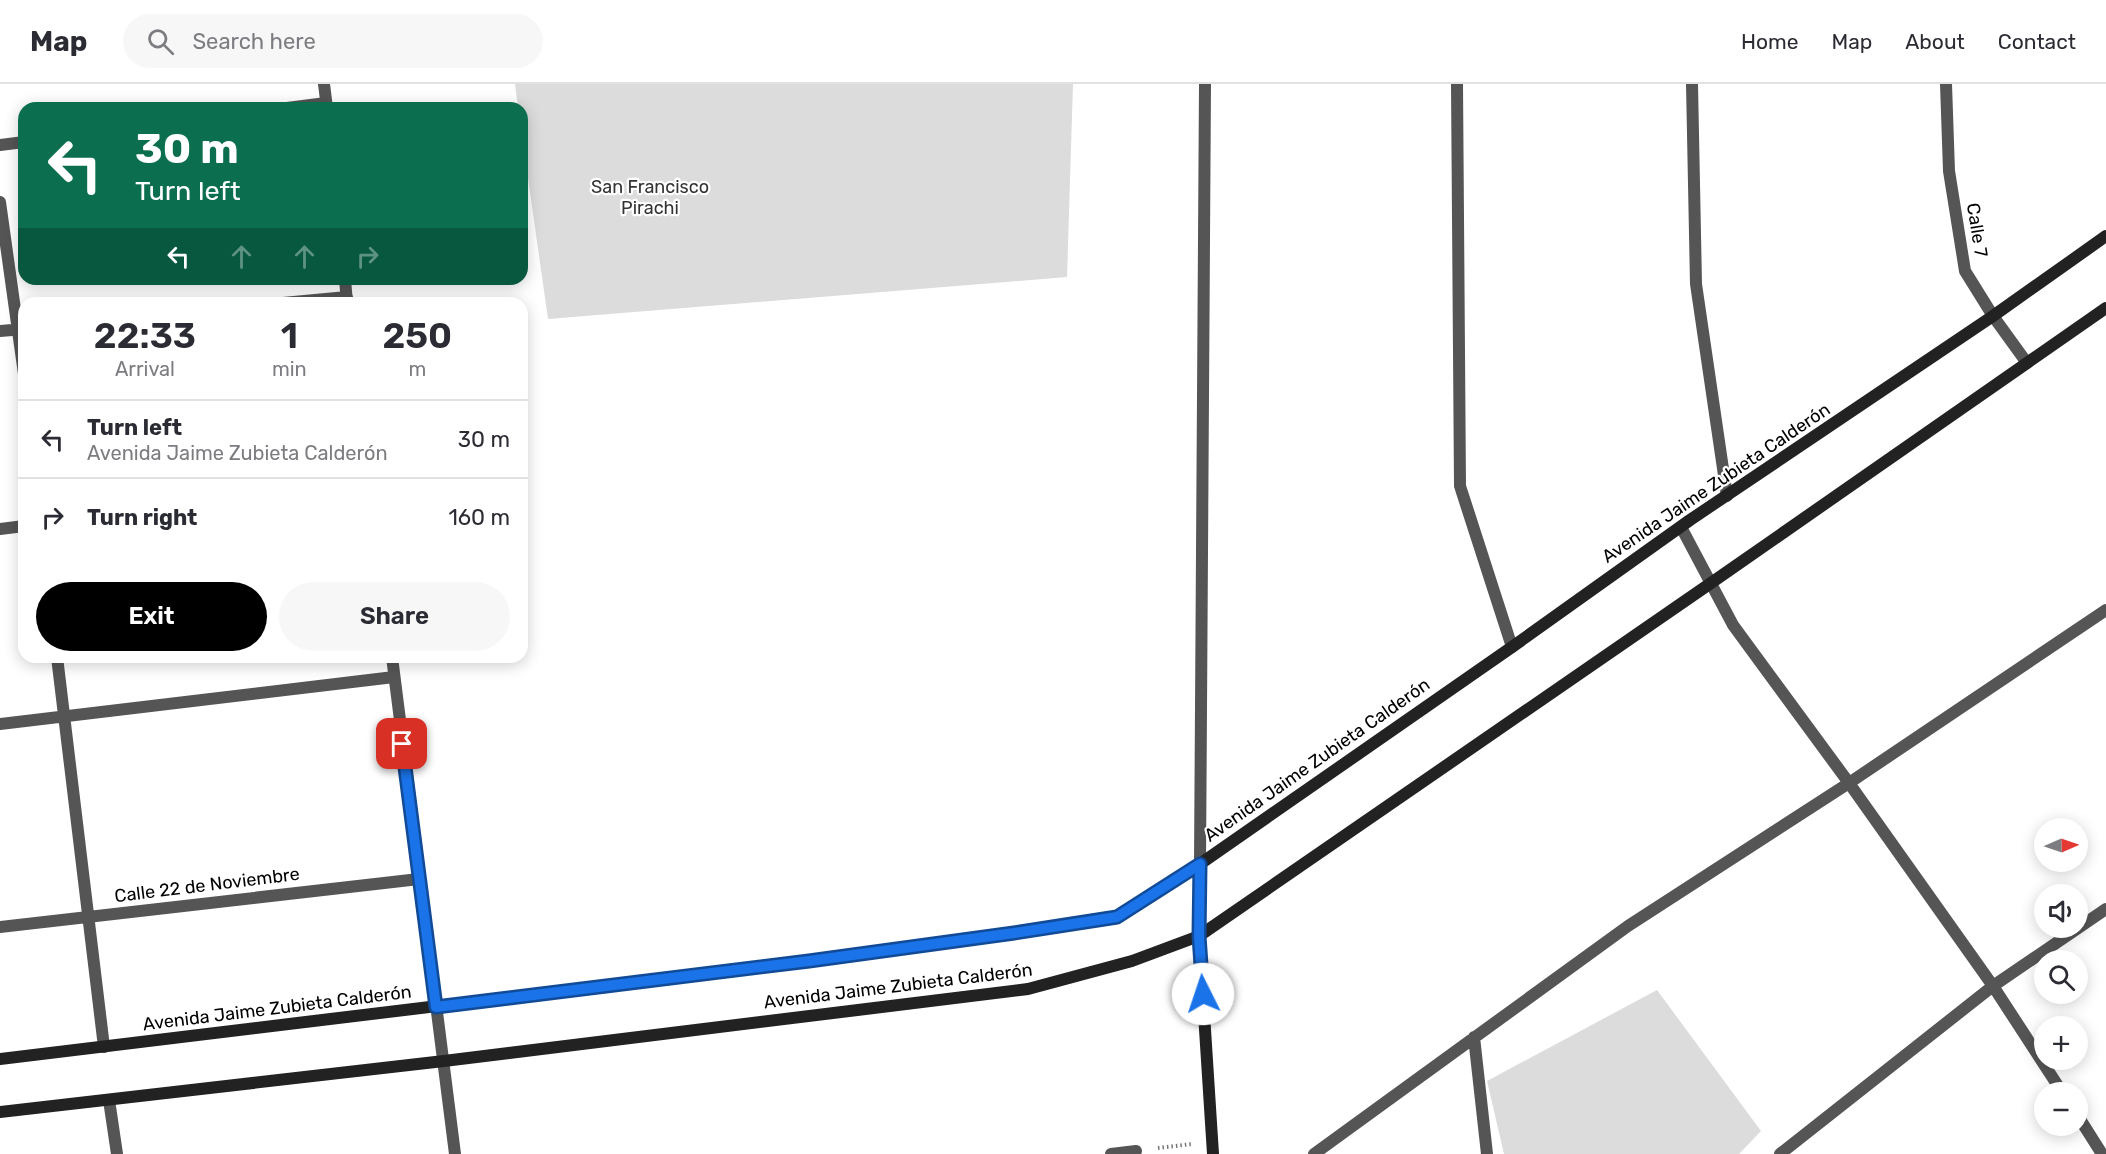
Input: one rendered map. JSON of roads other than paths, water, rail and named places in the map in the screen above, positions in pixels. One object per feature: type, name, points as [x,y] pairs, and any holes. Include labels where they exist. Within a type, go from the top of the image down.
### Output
[{"type":"street","points":[[324,84],[327,102]]},
{"type":"street","points":[[1205,84],[1199,936],[1213,1148]]},
{"type":"street","points":[[1457,84],[1460,486],[1512,647]]},
{"type":"street","points":[[1692,84],[1696,284],[1726,496]]},
{"type":"street","name":"Calle 7","points":[[1946,84],[1949,171],[1965,271],[2026,363]]},
{"type":"street","points":[[0,145],[18,143]]},
{"type":"street","points":[[0,202],[18,311]]},
{"type":"street","name":"Avenida Jaime Zubieta Calderón","points":[[0,1059],[820,959],[1117,917],[1200,864],[1681,527],[1993,316],[2106,236]]},
{"type":"street","name":"Avenida Jaime Zubieta Calderón","points":[[0,1112],[444,1061],[1028,989],[1132,961],[1199,936],[2106,308]]},
{"type":"street","points":[[0,331],[18,329]]},
{"type":"street","points":[[0,529],[18,527]]},
{"type":"street","points":[[1681,527],[1733,625],[1993,986],[2055,1082]]},
{"type":"street","points":[[1314,1154],[1628,926],[1849,783],[2106,610]]},
{"type":"street","points":[[58,663],[104,1047]]},
{"type":"street","points":[[393,663],[455,1154]]},
{"type":"street","points":[[0,724],[394,677]]},
{"type":"street","name":"Calle 22 de Noviembre","points":[[0,927],[419,879]]},
{"type":"street","points":[[1788,1152],[1993,986],[2106,909]]},
{"type":"street","points":[[1474,1037],[1487,1154]]},
{"type":"street","points":[[109,1100],[117,1154]]},
{"type":"street","points":[[2088,1132],[2102,1154]]},
{"type":"street","points":[[1111,1154],[1136,1151]]},
{"type":"park label","name":"San Francisco Pirachi","points":[[650,197]]}]
